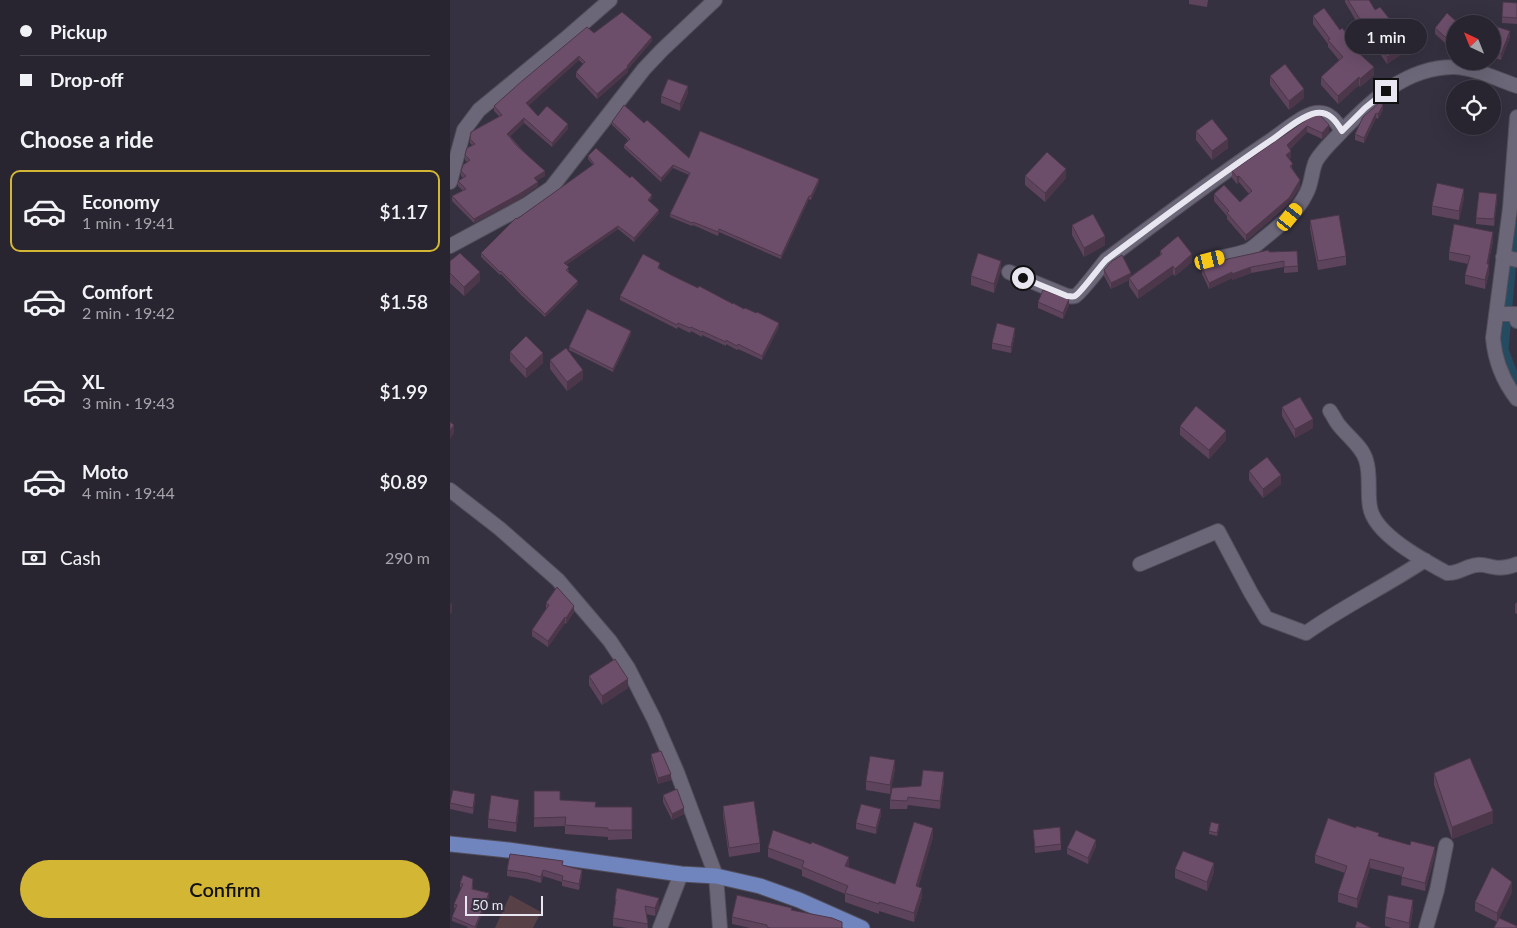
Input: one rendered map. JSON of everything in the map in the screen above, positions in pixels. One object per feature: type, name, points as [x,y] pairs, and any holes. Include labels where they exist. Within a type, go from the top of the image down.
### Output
[{"type":"main road","points":[[450,844],[508,850],[681,874],[716,876],[760,886],[791,897],[862,928]]},
{"type":"street","points":[[450,182],[464,130],[479,110],[610,0]]},
{"type":"street","points":[[450,246],[526,205],[551,188],[644,69],[715,0]]},
{"type":"street","points":[[1210,260],[1249,251],[1290,217],[1308,192],[1316,161],[1327,147],[1365,108],[1398,82],[1432,69],[1453,67],[1475,71],[1517,86]]},
{"type":"street","points":[[1008,272],[1067,296],[1074,296],[1081,292],[1090,278],[1106,260],[1246,158],[1302,120],[1314,113],[1324,113],[1334,119],[1342,131]]},
{"type":"street","points":[[1517,117],[1510,208],[1510,259],[1496,314],[1493,338],[1494,353],[1508,388],[1517,399]]},
{"type":"street","points":[[1496,314],[1516,314],[1517,322]]},
{"type":"street","points":[[1330,411],[1367,461],[1370,510],[1377,524],[1393,540],[1447,573],[1453,574],[1476,565],[1496,568],[1517,564]]},
{"type":"street","points":[[450,490],[558,580],[610,641],[628,668],[654,719],[677,772],[716,876],[720,928]]},
{"type":"street","points":[[1140,564],[1218,531],[1266,618],[1306,633],[1330,616],[1403,575],[1424,560]]},
{"type":"street","points":[[1426,928],[1437,890],[1446,845]]},
{"type":"street","points":[[660,928],[681,874]]},
{"type":"shaded area","points":[[510,895],[541,912],[533,928],[495,928]]},
{"type":"building","points":[[1348,0],[1369,0],[1375,10],[1380,7],[1392,22],[1390,23],[1405,44],[1387,57],[1373,37],[1371,38],[1359,22],[1361,21]]},
{"type":"building","points":[[1503,2],[1517,3],[1517,18],[1502,17]]},
{"type":"building","points":[[1324,8],[1340,30],[1342,28],[1356,44],[1352,47],[1374,67],[1360,79],[1359,77],[1338,96],[1321,77],[1343,57],[1328,40],[1330,39],[1313,16]]},
{"type":"building","points":[[622,12],[652,37],[628,67],[597,94],[576,72],[585,62],[579,56],[526,103],[538,116],[547,106],[568,124],[552,143],[524,118],[507,134],[517,146],[545,171],[534,178],[538,182],[474,219],[452,196],[466,189],[458,181],[466,176],[461,171],[463,165],[470,160],[465,155],[467,148],[475,144],[470,139],[471,132],[502,115],[494,106],[587,27],[594,33]]},
{"type":"building","points":[[1447,13],[1449,15],[1446,15],[1446,38],[1435,28]]},
{"type":"building","points":[[1501,28],[1510,31],[1501,54]]},
{"type":"building","points":[[1285,64],[1304,89],[1289,101],[1270,76]]},
{"type":"building","points":[[668,79],[688,86],[680,104],[661,96]]},
{"type":"building","points":[[1381,101],[1380,103],[1383,105],[1378,114],[1376,113],[1364,138],[1355,134],[1363,117]]},
{"type":"building","points":[[624,105],[644,123],[647,120],[689,158],[700,131],[819,179],[781,256],[719,229],[718,232],[670,214],[690,173],[673,165],[661,178],[624,145],[630,139],[612,122]]},
{"type":"building","points":[[1320,115],[1329,125],[1322,133],[1307,126],[1287,145],[1291,151],[1286,155],[1293,164],[1290,166],[1300,180],[1289,198],[1246,235],[1214,194],[1224,185],[1240,202],[1252,191],[1232,171],[1309,118]]},
{"type":"building","points":[[1212,119],[1228,139],[1212,151],[1196,131]]},
{"type":"building","points":[[596,148],[630,178],[632,176],[652,195],[648,200],[659,210],[634,238],[618,226],[564,263],[569,267],[566,270],[578,281],[545,314],[481,253],[516,218],[594,164],[588,156]]},
{"type":"building","points":[[1047,152],[1066,169],[1045,193],[1025,176]]},
{"type":"building","points":[[1437,183],[1464,189],[1459,211],[1432,206]]},
{"type":"building","points":[[1479,192],[1497,194],[1494,219],[1476,218]]},
{"type":"building","points":[[1093,214],[1105,236],[1084,248],[1072,225]]},
{"type":"building","points":[[1339,215],[1346,256],[1318,261],[1310,220]]},
{"type":"building","points":[[1454,224],[1493,232],[1485,280],[1465,275],[1470,256],[1449,252]]},
{"type":"building","points":[[1178,236],[1192,254],[1175,269],[1173,266],[1138,291],[1129,278],[1162,254],[1160,251]]},
{"type":"building","points":[[1269,250],[1269,252],[1297,251],[1298,266],[1284,267],[1284,261],[1251,267],[1232,274],[1232,272],[1209,283],[1202,268],[1228,259]]},
{"type":"building","points":[[460,253],[480,272],[464,287],[450,273],[450,261]]},
{"type":"building","points":[[978,253],[1001,261],[994,284],[971,276]]},
{"type":"building","points":[[643,254],[660,263],[658,268],[673,276],[779,323],[762,356],[738,344],[737,346],[691,327],[678,323],[677,325],[620,296]]},
{"type":"building","points":[[1122,255],[1131,273],[1111,283],[1104,270],[1112,261]]},
{"type":"building","points":[[1043,290],[1069,299],[1063,313],[1038,302]]},
{"type":"building","points":[[587,309],[631,331],[613,369],[569,347]]},
{"type":"building","points":[[997,323],[1015,328],[1011,347],[992,343]]},
{"type":"building","points":[[526,336],[543,353],[526,369],[510,352]]},
{"type":"building","points":[[566,348],[583,370],[567,382],[550,360]]},
{"type":"building","points":[[1300,397],[1313,419],[1295,429],[1282,407]]},
{"type":"building","points":[[1196,406],[1226,431],[1209,450],[1180,426]]},
{"type":"building","points":[[450,422],[454,425],[450,431]]},
{"type":"building","points":[[1267,457],[1281,475],[1263,489],[1249,471]]},
{"type":"building","points":[[557,587],[574,606],[548,641],[532,630],[549,605],[546,603]]},
{"type":"building","points":[[615,659],[628,679],[602,696],[589,676]]},
{"type":"building","points":[[661,751],[671,774],[658,778],[651,754]]},
{"type":"building","points":[[870,756],[895,760],[890,785],[866,781]]},
{"type":"building","points":[[1470,758],[1493,811],[1452,827],[1434,773]]},
{"type":"building","points":[[923,770],[944,772],[940,801],[908,797],[907,801],[890,800],[892,788],[921,786]]},
{"type":"building","points":[[677,789],[684,808],[672,814],[663,795]]},
{"type":"building","points":[[453,790],[475,794],[473,808],[450,803]]},
{"type":"building","points":[[534,791],[560,791],[560,800],[596,802],[595,807],[632,807],[632,830],[608,830],[608,828],[565,825],[566,817],[534,818]]},
{"type":"building","points":[[491,795],[519,800],[516,823],[488,819]]},
{"type":"building","points":[[754,801],[760,843],[729,848],[723,806]]},
{"type":"building","points":[[861,804],[881,809],[876,828],[856,823]]},
{"type":"building","points":[[1328,818],[1356,828],[1356,826],[1379,833],[1378,836],[1410,845],[1411,841],[1435,847],[1425,883],[1401,877],[1404,868],[1370,859],[1357,899],[1338,893],[1347,866],[1315,855]]},
{"type":"building","points":[[914,822],[933,828],[916,886],[922,888],[914,913],[845,893],[848,886],[802,867],[804,861],[768,848],[773,830],[811,844],[812,842],[849,857],[845,866],[895,884]]},
{"type":"building","points":[[1211,822],[1219,824],[1217,833],[1209,831]]},
{"type":"building","points":[[1060,827],[1061,844],[1035,847],[1033,830]]},
{"type":"building","points":[[1076,830],[1096,840],[1088,858],[1067,848]]},
{"type":"building","points":[[1183,851],[1214,863],[1207,882],[1175,869]]},
{"type":"building","points":[[510,854],[563,861],[562,865],[582,870],[579,884],[562,880],[563,876],[543,870],[541,877],[507,870]]},
{"type":"building","points":[[1492,867],[1512,882],[1497,913],[1475,902]]},
{"type":"building","points":[[463,875],[473,879],[472,889],[489,893],[475,927],[452,917],[457,905],[454,904],[463,884],[460,883]]},
{"type":"building","points":[[617,888],[659,898],[655,908],[645,906],[648,924],[613,918]]},
{"type":"building","points":[[737,895],[792,908],[791,910],[832,918],[842,922],[842,928],[770,928],[767,925],[732,917]]},
{"type":"building","points":[[1388,895],[1413,900],[1409,923],[1385,917]]},
{"type":"building","points":[[1499,918],[1517,926],[1517,928],[1494,928]]},
{"type":"building","points":[[1357,921],[1371,928],[1355,928]]},
{"type":"waterway","points":[[1514,227],[1503,350],[1517,386]]},
{"type":"route","points":[[1023,278],[1067,296],[1074,296],[1081,292],[1090,278],[1106,260],[1246,158],[1302,120],[1314,113],[1324,113],[1334,119],[1342,131],[1365,108],[1386,91]]}]
